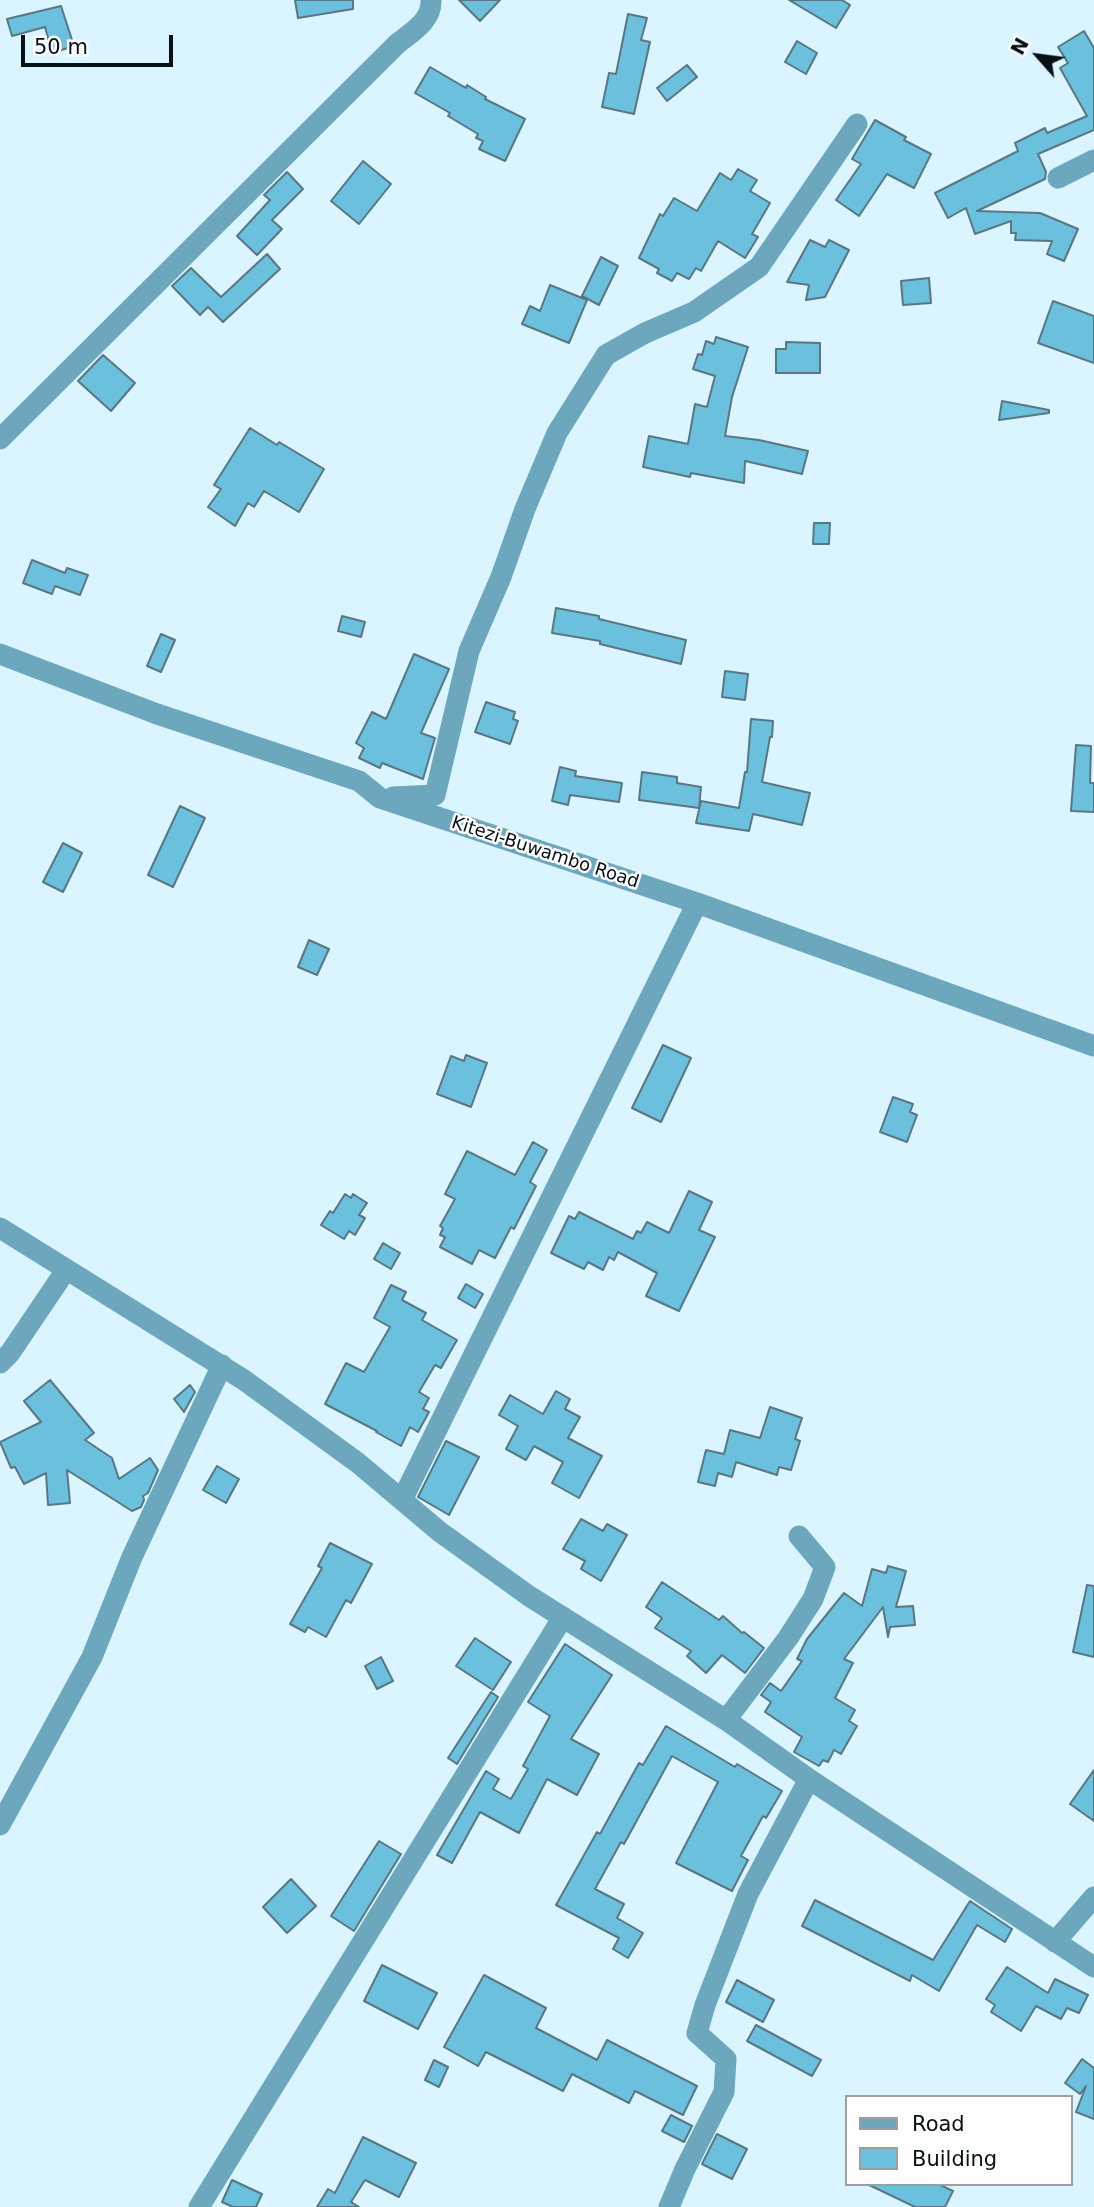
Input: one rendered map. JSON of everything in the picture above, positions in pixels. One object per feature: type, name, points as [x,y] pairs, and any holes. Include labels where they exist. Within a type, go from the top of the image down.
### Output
[{"type":"street","points":[[0,439],[397,44],[419,27],[428,16],[431,0]]},
{"type":"street","points":[[380,798],[435,795],[469,651],[557,433],[606,355],[645,333],[694,312],[759,267],[857,124]]},
{"type":"street","points":[[1058,178],[1094,160]]},
{"type":"street","name":"Kitezi-Buwambo Road","points":[[0,654],[157,714],[359,781],[380,798],[697,903],[1094,1046]]},
{"type":"street","points":[[402,1500],[697,903]]},
{"type":"street","points":[[0,1228],[222,1365],[358,1463],[440,1532],[563,1617],[726,1720],[809,1779],[1094,1967]]},
{"type":"street","points":[[0,1363],[10,1353],[66,1270]]},
{"type":"street","points":[[0,1825],[92,1657],[132,1557],[186,1447],[222,1365]]},
{"type":"street","points":[[726,1720],[788,1638],[813,1599],[825,1567],[799,1536]]},
{"type":"street","points":[[199,2207],[563,1617]]},
{"type":"street","points":[[669,2207],[724,2092],[726,2059],[696,2033],[705,2005],[748,1894],[809,1779]]},
{"type":"street","points":[[1055,1942],[1094,1897]]},
{"type":"building","points":[[295,0],[353,0],[353,9],[298,18]]},
{"type":"building","points":[[459,0],[500,0],[480,21]]},
{"type":"building","points":[[789,0],[842,0],[850,5],[836,28]]},
{"type":"building","points":[[61,6],[74,46],[52,53],[45,27],[12,36],[7,19]]},
{"type":"building","points":[[628,14],[647,18],[641,40],[650,42],[634,114],[602,107],[609,73],[616,74]]},
{"type":"building","points":[[1084,31],[1094,48],[1094,130],[1038,154],[1046,172],[1045,179],[977,211],[1040,213],[1078,229],[1064,261],[1047,254],[1052,241],[1015,240],[1016,233],[1011,233],[1011,221],[975,234],[966,208],[948,218],[935,193],[1018,151],[1015,143],[1045,128],[1047,133],[1087,116],[1060,68],[1068,63],[1058,47]]},
{"type":"building","points":[[797,41],[817,53],[806,74],[785,62]]},
{"type":"building","points":[[687,65],[697,77],[667,101],[657,88]]},
{"type":"building","points":[[430,67],[525,119],[505,161],[479,149],[483,141],[476,138],[478,134],[448,116],[450,113],[415,93]]},
{"type":"building","points":[[875,120],[931,154],[914,188],[887,174],[859,216],[836,200],[861,164],[852,159]]},
{"type":"building","points":[[363,161],[391,184],[359,224],[331,201]]},
{"type":"building","points":[[738,169],[757,180],[750,191],[770,203],[752,234],[758,237],[745,258],[718,241],[701,271],[696,268],[689,279],[677,273],[672,281],[657,273],[659,269],[639,258],[660,214],[663,216],[674,198],[697,211],[720,173],[731,180]]},
{"type":"building","points":[[287,172],[303,189],[272,220],[282,229],[257,255],[237,236],[270,200],[264,195]]},
{"type":"building","points":[[810,240],[825,247],[829,240],[849,250],[825,297],[806,300],[809,285],[787,282]]},
{"type":"building","points":[[267,254],[280,269],[223,322],[208,307],[200,315],[172,286],[191,268],[221,297]]},
{"type":"building","points":[[601,257],[618,266],[599,305],[582,296]]},
{"type":"building","points":[[929,278],[931,303],[903,305],[901,281]]},
{"type":"building","points":[[550,285],[587,300],[569,343],[522,324],[530,306],[540,311]]},
{"type":"building","points":[[1053,301],[1094,316],[1094,363],[1038,343]]},
{"type":"building","points":[[716,337],[748,347],[732,397],[725,436],[759,440],[808,451],[802,474],[745,461],[744,483],[691,473],[690,477],[643,467],[649,436],[688,444],[695,404],[707,407],[715,376],[693,369],[698,354],[702,355],[706,341],[714,344]]},
{"type":"building","points":[[786,342],[820,343],[820,373],[776,373],[776,349],[786,349]]},
{"type":"building","points":[[103,355],[135,383],[111,411],[78,381]]},
{"type":"building","points":[[1002,401],[1049,410],[1049,413],[999,420]]},
{"type":"building","points":[[250,428],[324,469],[299,512],[264,491],[254,507],[248,503],[235,526],[208,507],[221,489],[214,485]]},
{"type":"building","points":[[814,523],[830,523],[829,544],[813,544]]},
{"type":"building","points":[[32,560],[65,573],[67,568],[88,575],[80,595],[55,586],[52,594],[23,583]]},
{"type":"building","points":[[556,608],[599,616],[599,619],[686,640],[681,664],[600,644],[600,641],[552,633]]},
{"type":"building","points":[[342,616],[365,622],[361,637],[338,631]]},
{"type":"building","points":[[161,634],[175,640],[161,672],[147,666]]},
{"type":"building","points":[[414,654],[449,669],[421,733],[435,738],[423,779],[382,763],[380,768],[359,758],[364,748],[356,743],[372,712],[386,719]]},
{"type":"building","points":[[725,671],[748,674],[745,700],[722,697]]},
{"type":"building","points":[[486,702],[515,712],[513,719],[518,721],[510,744],[475,732]]},
{"type":"building","points":[[751,719],[773,721],[762,782],[810,793],[802,825],[753,814],[749,831],[696,823],[701,801],[739,808],[747,772]]},
{"type":"building","points":[[1076,745],[1091,746],[1090,783],[1094,783],[1094,812],[1071,811]]},
{"type":"building","points":[[560,767],[576,771],[575,776],[622,783],[619,802],[570,795],[568,805],[552,801]]},
{"type":"building","points":[[642,772],[677,777],[677,783],[701,787],[699,808],[639,800]]},
{"type":"building","points":[[180,806],[205,818],[173,887],[148,875]]},
{"type":"building","points":[[63,843],[82,853],[63,892],[43,882]]},
{"type":"building","points":[[309,940],[329,949],[317,975],[298,967]]},
{"type":"building","points":[[663,1045],[691,1058],[661,1122],[632,1108]]},
{"type":"building","points":[[466,1055],[487,1063],[471,1107],[437,1094],[451,1056],[464,1061]]},
{"type":"building","points":[[893,1097],[913,1104],[910,1112],[917,1115],[907,1142],[880,1132]]},
{"type":"building","points":[[533,1142],[547,1150],[530,1182],[536,1186],[514,1229],[511,1227],[495,1258],[479,1250],[472,1264],[440,1247],[445,1237],[440,1235],[443,1228],[440,1226],[455,1199],[445,1194],[467,1151],[515,1175]]},
{"type":"building","points":[[689,1191],[712,1202],[699,1230],[715,1237],[679,1311],[646,1296],[657,1273],[618,1252],[614,1260],[609,1257],[603,1270],[588,1262],[584,1269],[551,1253],[569,1216],[575,1219],[579,1212],[633,1239],[637,1231],[641,1233],[647,1222],[669,1233]]},
{"type":"building","points":[[345,1194],[351,1198],[353,1194],[367,1203],[359,1215],[365,1218],[355,1235],[349,1231],[344,1239],[321,1225],[330,1211],[333,1213]]},
{"type":"building","points":[[383,1243],[400,1253],[391,1269],[374,1259]]},
{"type":"building","points":[[466,1284],[483,1294],[475,1308],[458,1298]]},
{"type":"building","points":[[391,1285],[406,1292],[402,1300],[426,1313],[422,1320],[457,1340],[441,1368],[435,1365],[419,1392],[429,1398],[423,1409],[429,1412],[418,1432],[410,1427],[401,1446],[325,1404],[346,1363],[364,1372],[390,1327],[374,1318]]},
{"type":"building","points":[[50,1380],[94,1433],[85,1440],[112,1458],[119,1479],[150,1458],[158,1470],[148,1493],[143,1496],[141,1507],[132,1511],[67,1470],[70,1503],[48,1505],[46,1473],[24,1484],[15,1467],[11,1468],[0,1442],[41,1422],[24,1401]]},
{"type":"building","points":[[190,1385],[195,1392],[184,1412],[174,1399]]},
{"type":"building","points":[[556,1391],[570,1399],[565,1409],[580,1417],[568,1438],[602,1456],[579,1498],[552,1483],[563,1462],[534,1446],[526,1460],[506,1449],[518,1426],[499,1415],[510,1395],[543,1414]]},
{"type":"building","points":[[770,1407],[802,1418],[795,1439],[800,1441],[791,1470],[779,1467],[777,1475],[736,1462],[732,1477],[718,1473],[715,1486],[698,1482],[706,1450],[724,1454],[730,1430],[760,1438]]},
{"type":"building","points":[[446,1441],[479,1457],[449,1515],[418,1497]]},
{"type":"building","points":[[217,1466],[239,1479],[226,1503],[203,1490]]},
{"type":"building","points":[[581,1519],[603,1531],[607,1524],[627,1535],[601,1581],[581,1569],[585,1561],[563,1549]]},
{"type":"building","points":[[330,1543],[372,1564],[351,1603],[346,1600],[326,1637],[308,1627],[305,1632],[290,1624],[322,1568],[318,1566]]},
{"type":"building","points":[[888,1566],[906,1571],[896,1607],[913,1606],[915,1625],[890,1627],[888,1637],[883,1607],[844,1659],[853,1663],[835,1698],[855,1710],[849,1721],[857,1726],[841,1754],[834,1750],[828,1762],[823,1760],[819,1766],[794,1752],[802,1737],[765,1712],[771,1702],[761,1695],[770,1683],[781,1691],[802,1661],[797,1659],[807,1639],[844,1593],[862,1606],[872,1569],[886,1573]]},
{"type":"building","points":[[662,1582],[719,1620],[723,1616],[764,1648],[745,1673],[722,1655],[706,1673],[687,1656],[691,1651],[655,1628],[662,1618],[646,1607]]},
{"type":"building","points":[[1087,1585],[1094,1586],[1094,1657],[1073,1652]]},
{"type":"building","points":[[475,1638],[511,1662],[493,1690],[456,1666]]},
{"type":"building","points":[[565,1644],[612,1675],[571,1739],[599,1754],[577,1795],[547,1779],[519,1833],[480,1812],[452,1863],[437,1855],[486,1771],[499,1779],[493,1789],[511,1799],[528,1769],[523,1766],[550,1716],[528,1702]]},
{"type":"building","points":[[381,1657],[393,1681],[377,1689],[365,1666]]},
{"type":"building","points":[[491,1692],[498,1697],[457,1764],[448,1758]]},
{"type":"building","points":[[666,1726],[782,1791],[766,1818],[763,1816],[741,1856],[748,1860],[732,1891],[676,1863],[718,1782],[672,1756],[624,1844],[621,1842],[595,1889],[624,1904],[617,1918],[643,1933],[628,1958],[613,1949],[619,1938],[556,1905],[597,1832],[600,1834],[639,1763],[643,1765]]},
{"type":"building","points":[[1094,1770],[1094,1821],[1070,1804]]},
{"type":"building","points":[[379,1841],[401,1854],[354,1931],[331,1916]]},
{"type":"building","points":[[291,1879],[316,1906],[287,1933],[263,1907]]},
{"type":"building","points":[[815,1900],[933,1960],[970,1901],[1012,1929],[1005,1942],[977,1925],[939,1991],[912,1975],[910,1981],[802,1926]]},
{"type":"building","points":[[382,1965],[437,1993],[418,2029],[364,2001]]},
{"type":"building","points":[[1007,1967],[1048,1993],[1055,1979],[1088,1995],[1079,2013],[1067,2008],[1061,2019],[1036,2006],[1021,2031],[991,2012],[995,2005],[986,1999]]},
{"type":"building","points":[[484,1975],[546,2008],[536,2028],[597,2060],[607,2040],[697,2086],[683,2115],[635,2091],[629,2103],[572,2074],[563,2091],[486,2052],[478,2066],[444,2047]]},
{"type":"building","points":[[737,1980],[774,2000],[763,2022],[726,2002]]},
{"type":"building","points":[[756,2025],[821,2060],[812,2076],[747,2041]]},
{"type":"building","points":[[1082,2059],[1094,2068],[1094,2119],[1076,2112],[1086,2086],[1080,2094],[1065,2083]]},
{"type":"building","points":[[434,2060],[448,2067],[439,2087],[425,2080]]},
{"type":"building","points":[[671,2115],[692,2126],[684,2142],[662,2131]]},
{"type":"building","points":[[717,2134],[747,2149],[732,2179],[702,2164]]},
{"type":"building","points":[[363,2137],[416,2163],[399,2197],[365,2180],[351,2202],[359,2207],[317,2207],[328,2189],[335,2193]]},
{"type":"building","points":[[232,2180],[262,2194],[256,2207],[233,2207],[222,2202]]},
{"type":"building","points":[[871,2186],[942,2186],[953,2191],[945,2207],[915,2207]]}]
